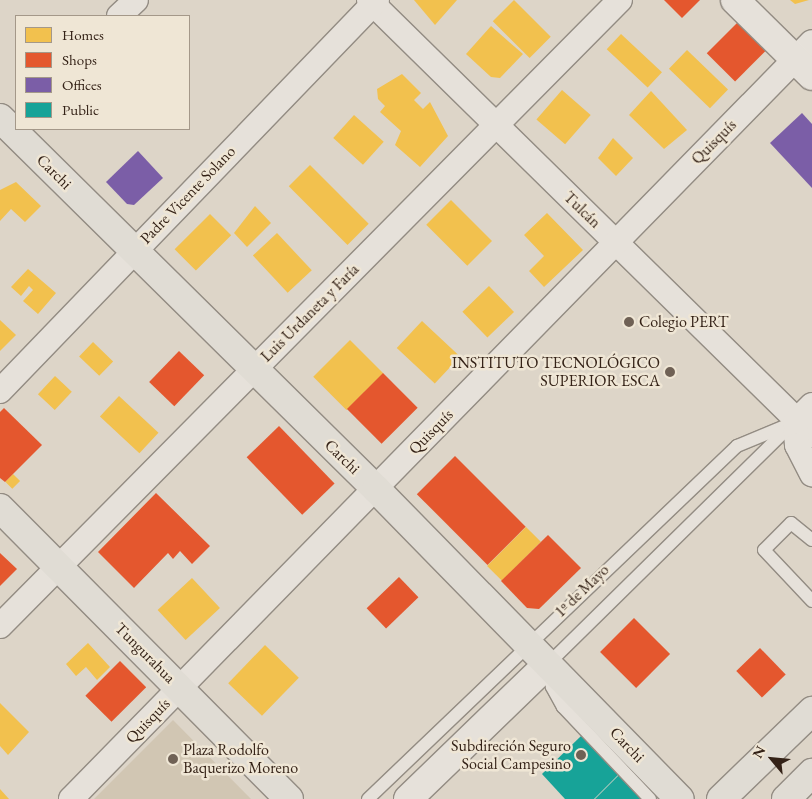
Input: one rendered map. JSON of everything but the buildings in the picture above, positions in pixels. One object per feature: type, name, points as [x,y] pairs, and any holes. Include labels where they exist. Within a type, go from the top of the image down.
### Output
[{"type":"main road","name":"Carchi","points":[[6,124],[252,371],[376,489],[680,799]]},
{"type":"main road","name":"Tungurahua","points":[[0,508],[288,799]]},
{"type":"main road","points":[[721,799],[812,711]]},
{"type":"main road","points":[[786,799],[812,773]]},
{"type":"street","points":[[120,15],[136,0]]},
{"type":"street","name":"Luis Urdaneta y Faría","points":[[0,626],[620,0]]},
{"type":"street","points":[[735,0],[806,59]]},
{"type":"street","name":"Tulcán","points":[[373,1],[496,126],[803,428]]},
{"type":"street","name":"Padre Vicente Solano","points":[[0,391],[373,1]]},
{"type":"street","name":"Quisquís","points":[[71,799],[376,489],[615,242],[806,59]]},
{"type":"street","name":"1º de Mayo","points":[[803,428],[812,405]]},
{"type":"street","points":[[803,428],[797,445],[812,474]]},
{"type":"street","points":[[408,799],[548,664]]},
{"type":"lane","points":[[650,799],[563,707],[552,687],[548,664],[803,428],[812,441]]},
{"type":"lane","name":"1º de Mayo","points":[[368,799],[528,643],[737,446],[803,428]]},
{"type":"lane","points":[[812,540],[791,523],[764,550],[812,601]]},
{"type":"shaded area","name":"Plaza Rodolfo Baquerizo Moreno","points":[[173,720],[251,799],[94,799]]},
{"type":"place","name":"Colegio PERT","points":[[629,322]]},
{"type":"place","name":"INSTITUTO TECNOLÓGICO SUPERIOR ESCA","points":[[670,372]]},
{"type":"place","name":"Subdireción Seguro Social Campesino","points":[[581,755]]},
{"type":"place","name":"Plaza Rodolfo Baquerizo Moreno","points":[[173,759]]}]
